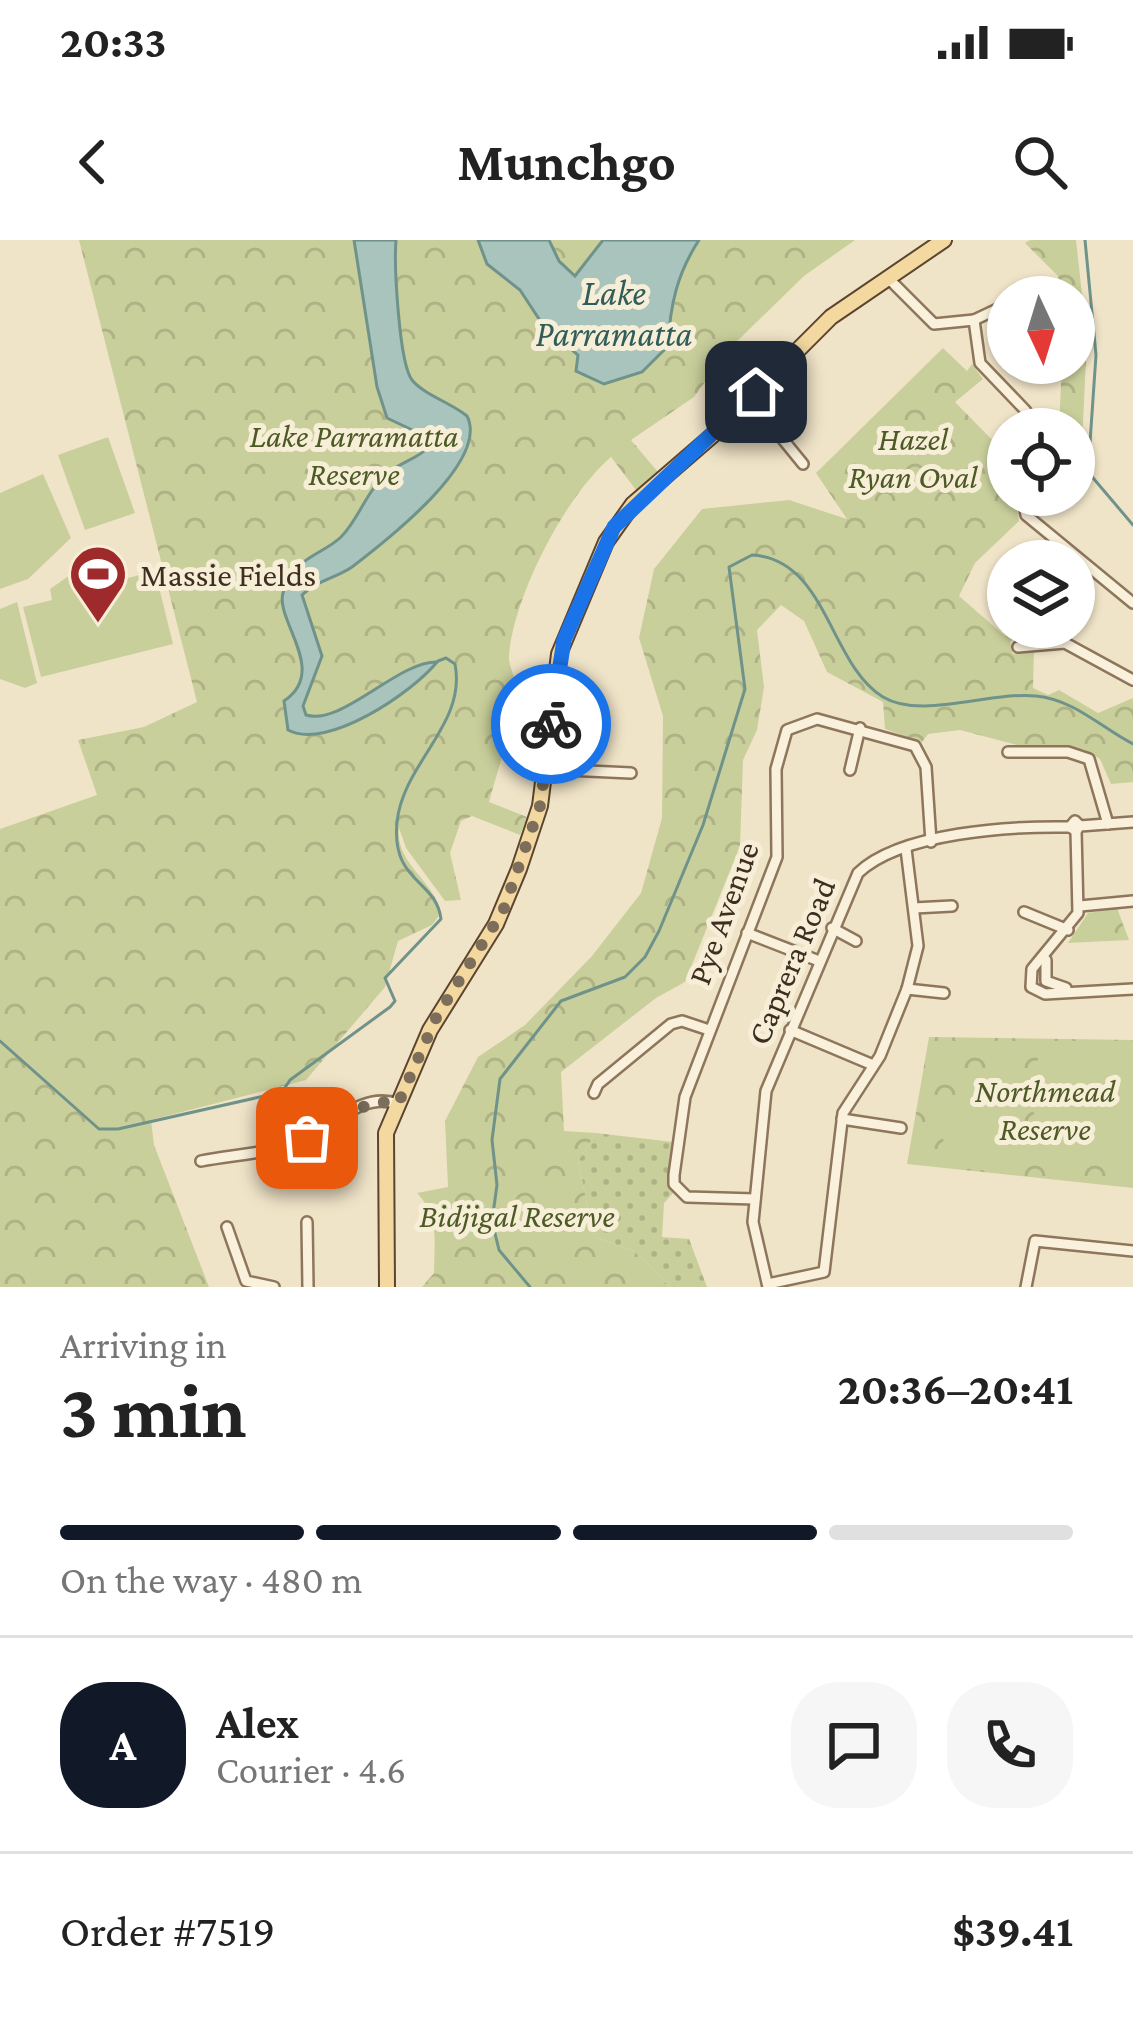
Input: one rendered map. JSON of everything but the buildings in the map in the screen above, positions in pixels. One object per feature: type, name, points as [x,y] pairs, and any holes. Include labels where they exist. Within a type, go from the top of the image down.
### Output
[{"type":"main road","points":[[387,1287],[384,1150],[398,1104],[437,1016],[503,911],[540,806],[560,654],[606,542],[641,496],[831,317],[944,240]]},
{"type":"street","points":[[889,278],[934,324],[987,314]]},
{"type":"street","points":[[974,320],[980,363],[1023,408]]},
{"type":"street","points":[[750,398],[803,464]]},
{"type":"street","points":[[1027,516],[1133,603]]},
{"type":"street","points":[[1074,648],[1133,680]]},
{"type":"street","name":"Pye Avenue","points":[[755,1199],[687,1197],[674,1184],[685,1097],[777,857],[776,769],[782,737],[808,719],[860,728],[920,751],[931,842]]},
{"type":"street","points":[[850,770],[860,728]]},
{"type":"street","points":[[1008,752],[1068,752],[1089,760],[1108,824]]},
{"type":"street","points":[[546,769],[631,773]]},
{"type":"street","name":"Caprera Road","points":[[768,1286],[754,1235],[766,1091],[858,873],[874,860],[906,849],[986,831],[1133,822]]},
{"type":"street","points":[[1075,828],[1080,906],[1068,930],[1030,973],[1034,991],[1133,989]]},
{"type":"street","points":[[768,1286],[824,1272],[842,1119],[907,989],[918,946],[906,849]]},
{"type":"street","points":[[1080,906],[1133,901]]},
{"type":"street","points":[[914,908],[952,906]]},
{"type":"street","points":[[1024,912],[1068,930]]},
{"type":"street","points":[[832,928],[856,941]]},
{"type":"street","points":[[748,933],[819,961]]},
{"type":"street","points":[[907,989],[944,993]]},
{"type":"street","points":[[594,1093],[598,1084],[671,1024],[682,1021],[709,1030]]},
{"type":"street","points":[[790,1030],[873,1065]]},
{"type":"street","points":[[201,1161],[303,1140],[341,1114],[379,1099],[398,1104]]},
{"type":"street","points":[[842,1119],[901,1128]]},
{"type":"street","points":[[307,1222],[308,1287]]},
{"type":"street","points":[[227,1227],[246,1281],[274,1287]]},
{"type":"street","points":[[1026,1287],[1035,1241],[1133,1251]]},
{"type":"green space","name":"Lake Parramatta Reserve","points":[[79,240],[855,240],[804,276],[729,349],[694,397],[631,440],[658,472],[636,490],[611,457],[560,521],[532,576],[513,631],[509,658],[514,682],[512,712],[489,802],[527,817],[520,835],[472,816],[461,821],[450,853],[461,900],[445,901],[406,848],[399,828],[403,852],[441,913],[432,925],[398,941],[385,987],[306,1080],[151,1120],[154,1145],[209,1287],[0,1287],[0,829],[97,795],[78,740],[144,727],[197,702]]},
{"type":"green space","points":[[1076,240],[1080,276],[1058,276],[1025,243]]},
{"type":"green space","name":"Bidjigal Reserve","points":[[943,348],[967,371],[972,364],[983,379],[955,402],[987,435],[987,516],[1018,516],[1019,521],[999,540],[987,540],[987,552],[975,563],[959,596],[987,620],[987,648],[1012,648],[1013,654],[1034,649],[1033,688],[1048,695],[1059,690],[1098,713],[1133,698],[1133,782],[1111,784],[1100,759],[1083,749],[1036,750],[960,730],[928,734],[922,742],[885,729],[883,702],[827,672],[804,621],[781,605],[757,630],[764,687],[757,730],[743,760],[740,846],[685,982],[656,998],[561,1072],[564,1131],[596,1133],[578,1161],[594,1237],[634,1251],[670,1287],[422,1287],[434,1273],[435,1240],[429,1211],[417,1193],[448,1187],[445,1121],[478,1057],[525,1025],[592,956],[641,893],[662,818],[663,716],[639,638],[654,569],[702,509],[789,500],[847,519],[816,473]]},
{"type":"green space","points":[[1061,384],[1085,384],[1084,408],[1060,408]]},
{"type":"green space","points":[[108,437],[135,513],[85,530],[58,455]]},
{"type":"green space","points":[[43,474],[71,538],[28,579],[0,589],[0,493]]},
{"type":"green space","name":"Massie Fields","points":[[90,561],[123,562],[128,578],[155,571],[173,644],[41,677],[23,607],[52,600],[50,589]]},
{"type":"green space","points":[[17,602],[37,683],[25,688],[0,679],[0,609]]},
{"type":"green space","points":[[1117,908],[1129,940],[1068,943],[1088,913]]},
{"type":"green space","name":"Northmead Reserve","points":[[929,1037],[1133,1040],[1133,1188],[907,1164]]},
{"type":"green space","points":[[1041,1051],[1133,1056],[1133,1153],[1076,1155],[1048,1148],[1039,1138],[1035,1121],[1035,1073]]},
{"type":"green space","points":[[1020,1106],[1017,1174],[942,1166],[945,1107]]},
{"type":"green space","points":[[596,1133],[673,1142],[673,1193],[664,1203],[662,1237],[689,1239],[707,1287],[670,1287],[634,1251],[594,1237],[578,1161]]},
{"type":"water","name":"Lake Parramatta","points":[[354,240],[396,240],[398,313],[407,370],[417,385],[467,416],[470,434],[464,455],[431,499],[352,567],[302,595],[322,656],[303,706],[306,715],[336,711],[405,671],[437,662],[368,715],[346,726],[305,734],[288,730],[284,701],[297,689],[302,675],[283,604],[288,581],[301,564],[341,537],[383,477],[429,447],[427,437],[387,418],[377,387]]},
{"type":"water","name":"Lake Parramatta","points":[[478,240],[549,240],[559,261],[575,276],[603,240],[699,240],[676,290],[668,346],[642,372],[604,384],[576,371],[578,355],[543,325],[520,290],[487,264]]},
{"type":"waterway","points":[[1085,240],[1096,355],[1088,472],[1133,525]]},
{"type":"waterway","points":[[530,1287],[499,1250],[492,1221],[497,1185],[492,1140],[500,1079],[561,1001],[625,977],[645,957],[659,931],[703,825],[745,689],[729,567],[752,555],[777,561],[797,574],[850,661],[883,697],[917,706],[1036,696],[1075,708],[1133,744]]},
{"type":"waterway","points":[[0,1041],[99,1129],[118,1129],[282,1092],[290,1080],[390,1007],[395,1001],[385,978],[441,919],[431,896],[407,869],[397,842],[397,822],[410,781],[452,706],[455,664],[446,658],[438,661]]},
{"type":"way so far","points":[[307,1138],[341,1114],[379,1099],[398,1104],[437,1016],[503,911],[540,806],[551,724]]},
{"type":"place","name":"Massie Fields","points":[[98,625]]},
{"type":"route","points":[[551,724],[564,640],[614,527],[641,496],[756,392]]},
{"type":"park label","name":"Hazel Ryan Oval","points":[[913,457]]}]
